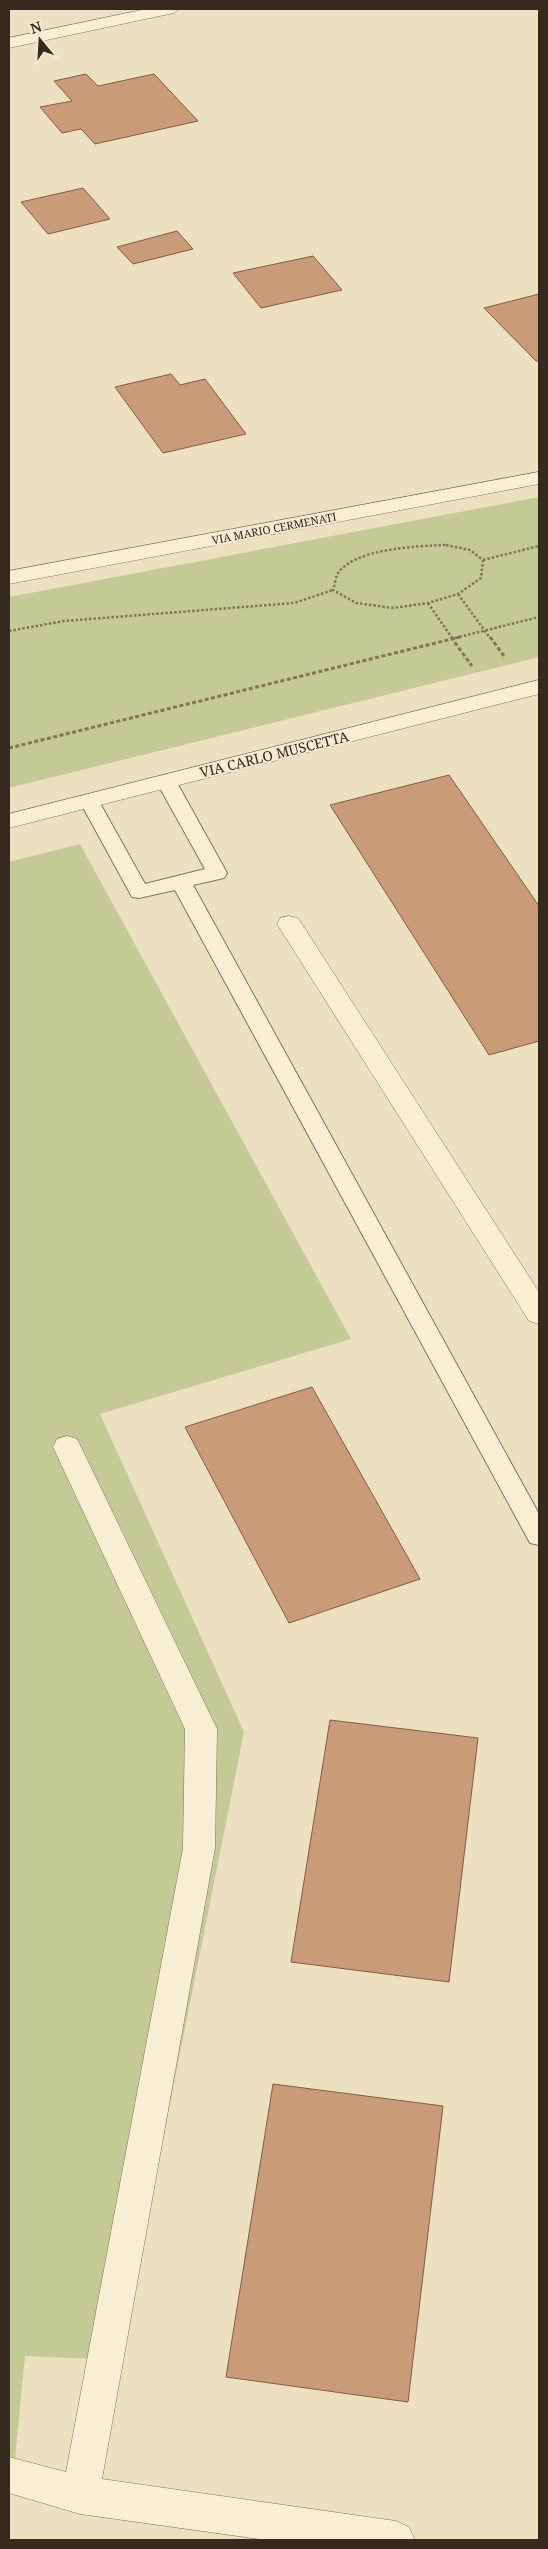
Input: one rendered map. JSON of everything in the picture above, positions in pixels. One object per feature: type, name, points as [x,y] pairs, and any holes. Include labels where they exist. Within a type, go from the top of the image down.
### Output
[{"type":"street","points":[[9,43],[169,9]]},
{"type":"street","name":"VIA MARIO CERMENATI","points":[[9,578],[539,478]]},
{"type":"street","name":"VIA CARLO MUSCETTA","points":[[9,821],[534,688]]},
{"type":"street","points":[[289,924],[539,1314]]},
{"type":"street","points":[[67,1447],[200,1729],[199,1848],[80,2495]]},
{"type":"street","points":[[9,2475],[80,2495],[396,2540]]},
{"type":"lane","points":[[89,800],[139,892],[218,873],[166,781]]},
{"type":"lane","points":[[181,882],[539,1536]]},
{"type":"path","points":[[333,590],[338,574],[348,566],[374,553],[409,547],[446,545],[470,550],[483,560]]},
{"type":"path","points":[[483,560],[539,546]]},
{"type":"path","points":[[9,631],[64,621],[294,603],[333,590],[356,603],[393,608],[428,603],[458,594],[481,578],[483,560]]},
{"type":"path","points":[[458,594],[485,631],[534,688]]},
{"type":"path","points":[[428,603],[495,698]]},
{"type":"path","points":[[9,748],[539,617]]},
{"type":"green space","points":[[539,497],[539,657],[9,788],[9,597]]},
{"type":"green space","points":[[80,844],[351,1339],[100,1414],[244,1732],[119,2360],[25,2356],[14,2469],[9,2468],[9,862]]},
{"type":"building","points":[[86,74],[98,86],[154,74],[198,121],[95,144],[81,129],[62,133],[40,107],[72,101],[54,81]]},
{"type":"building","points":[[83,188],[110,219],[48,234],[21,202]]},
{"type":"building","points":[[177,231],[193,249],[133,264],[117,247]]},
{"type":"building","points":[[313,256],[342,290],[261,308],[233,273]]},
{"type":"building","points":[[539,294],[539,361],[536,361],[484,308]]},
{"type":"building","points":[[171,374],[180,385],[205,379],[246,434],[163,453],[115,387]]},
{"type":"building","points":[[449,775],[539,906],[539,1041],[489,1055],[330,805]]},
{"type":"building","points":[[312,1387],[420,1579],[289,1623],[185,1427]]},
{"type":"building","points":[[330,1720],[478,1738],[449,1982],[291,1962]]},
{"type":"building","points":[[273,2084],[443,2106],[408,2402],[226,2377]]}]
